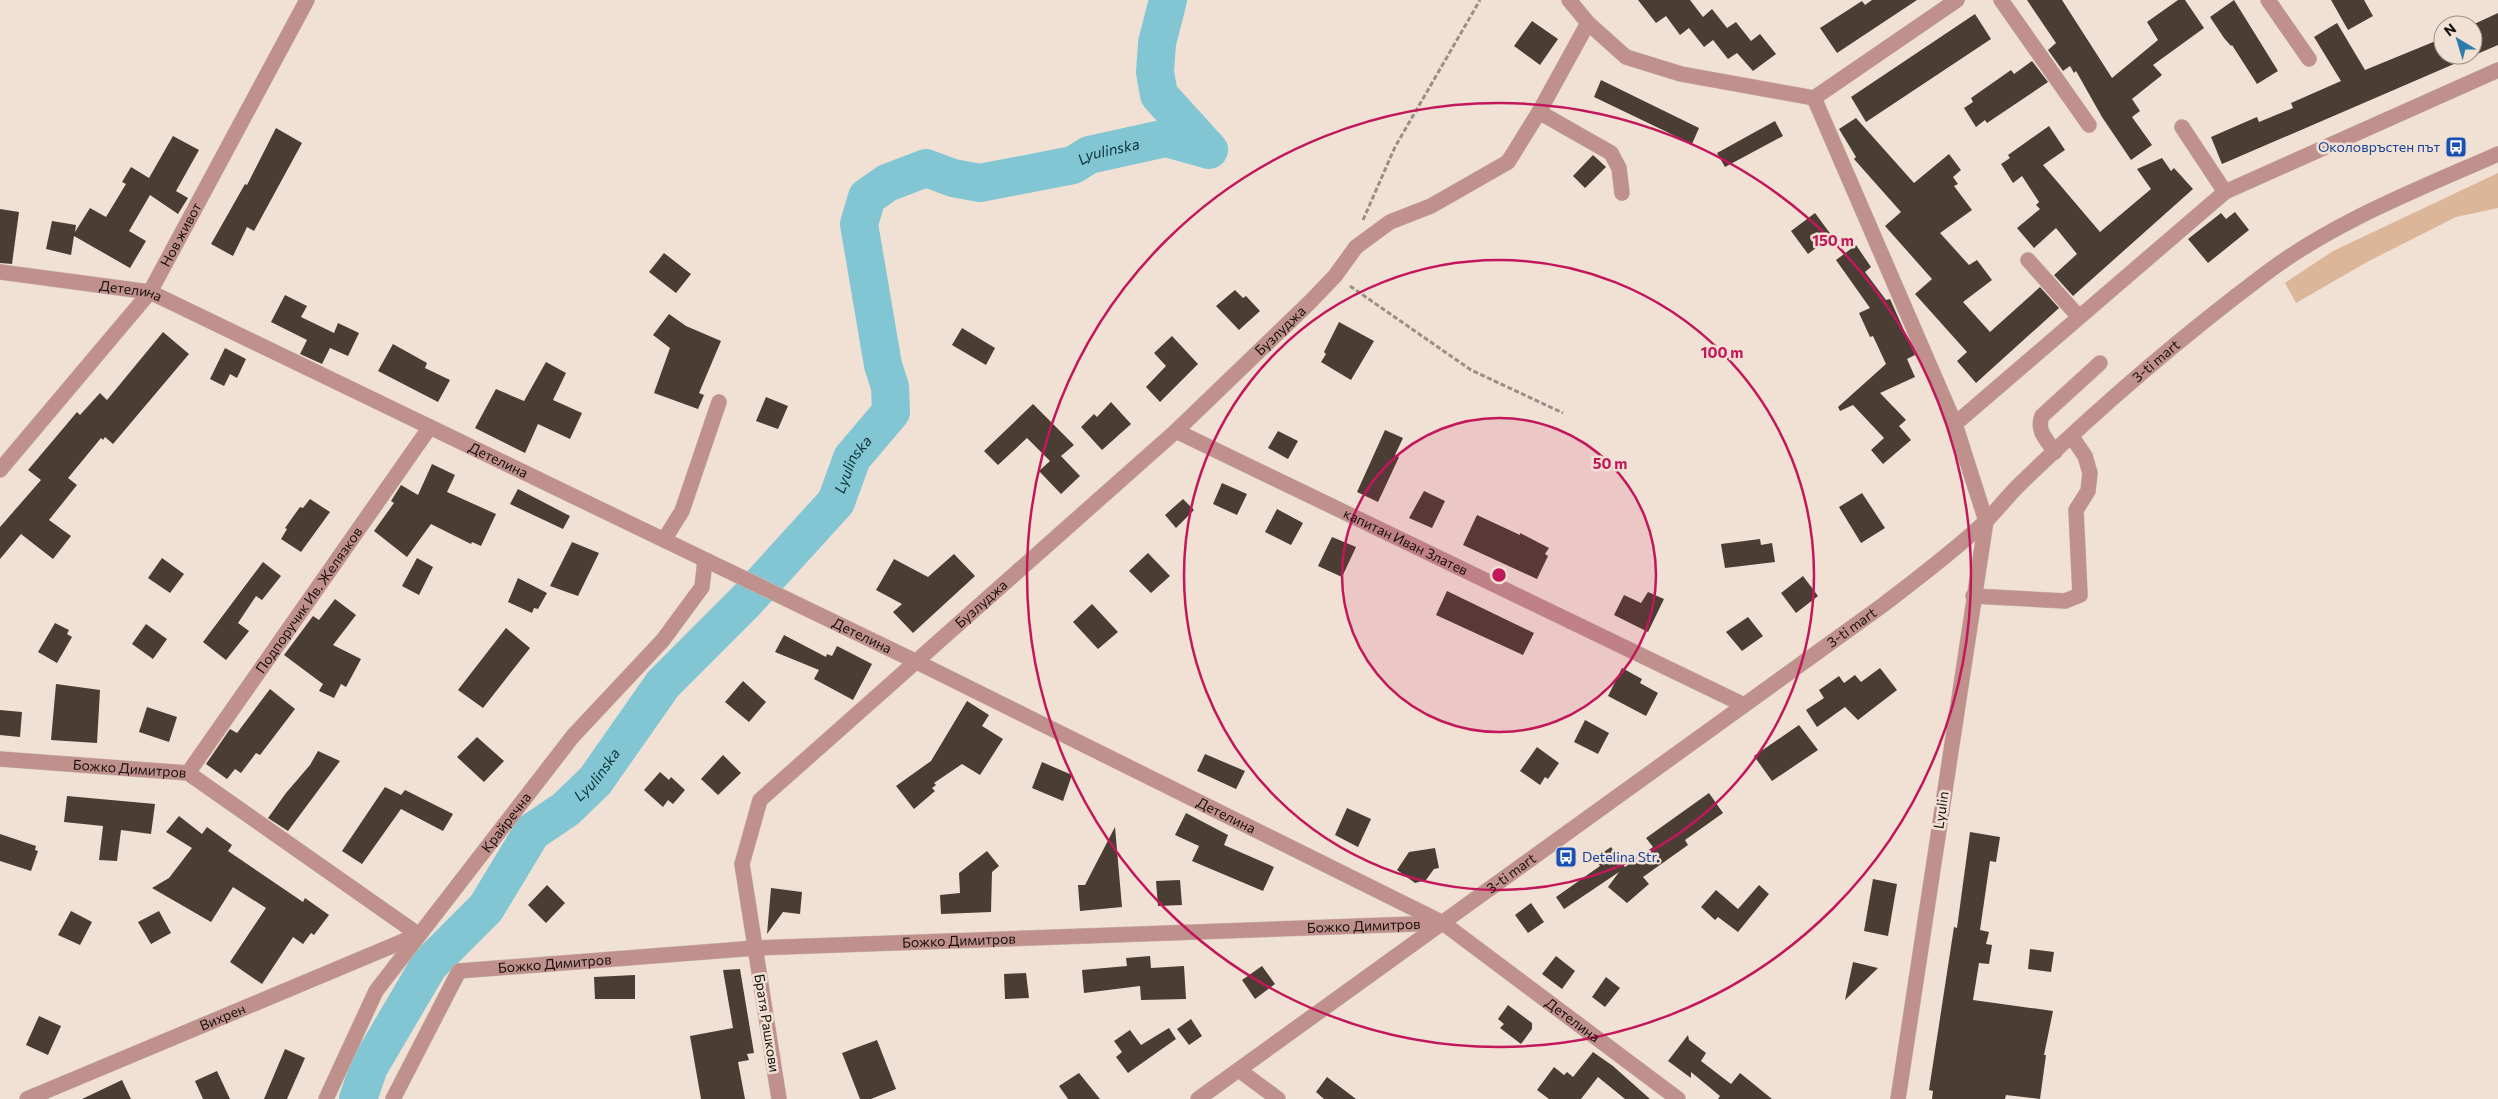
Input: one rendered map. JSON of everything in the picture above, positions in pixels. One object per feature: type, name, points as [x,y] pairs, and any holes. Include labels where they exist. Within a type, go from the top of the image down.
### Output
[{"type":"street","name":"Нов живот","points":[[0,470],[150,292],[307,0]]},
{"type":"street","points":[[1568,0],[1588,23],[1626,57],[1681,74],[1814,98],[1957,0]]},
{"type":"street","points":[[2001,0],[2089,124]]},
{"type":"street","points":[[2268,0],[2309,59]]},
{"type":"street","name":"Бузлуджа","points":[[756,948],[742,864],[760,800],[918,662],[1176,431],[1310,302],[1335,276],[1356,247],[1390,222],[1431,206],[1508,162],[1539,112],[1588,23]]},
{"type":"street","points":[[1955,424],[2225,192],[2498,70]]},
{"type":"street","points":[[1814,98],[1955,424],[1986,521]]},
{"type":"street","points":[[1539,112],[1611,153],[1619,168],[1622,193]]},
{"type":"street","points":[[2182,127],[2225,192]]},
{"type":"street","name":"3-ti mart","points":[[1198,1099],[1883,605],[1986,521],[2018,486],[2141,375],[2266,273],[2306,246],[2401,196],[2498,154]]},
{"type":"street","points":[[2028,260],[2079,317]]},
{"type":"street","name":"Детелина","points":[[0,272],[150,292],[918,662],[1443,923],[1678,1099]]},
{"type":"street","points":[[2055,452],[2041,432],[2039,423],[2042,416],[2100,363]]},
{"type":"street","points":[[664,540],[682,511],[719,402]]},
{"type":"street","name":"Подпоручик Ив. Желязков","points":[[188,774],[430,427]]},
{"type":"street","name":"капитан Иван Златев","points":[[1176,431],[1744,706]]},
{"type":"street","points":[[1972,596],[2065,601],[2080,595],[2076,510],[2088,491],[2090,473],[2085,456],[2072,438]]},
{"type":"street","name":"Lyulin","points":[[1898,1099],[1972,596],[1986,521]]},
{"type":"street","name":"Крайречна","points":[[326,1099],[376,991],[573,736],[663,640],[702,586],[705,560]]},
{"type":"street","name":"Божко Димитров","points":[[0,758],[188,774],[418,935]]},
{"type":"street","name":"Божко Димитров","points":[[393,1099],[459,971],[756,948],[1443,923]]},
{"type":"street","name":"Вихрен","points":[[27,1099],[418,935]]},
{"type":"street","name":"Братя Рашкови","points":[[756,948],[779,1099]]},
{"type":"street","points":[[1239,1070],[1278,1099]]},
{"type":"path","points":[[1361,224],[1395,147],[1480,0]]},
{"type":"path","points":[[1335,276],[1471,370],[1563,414]]},
{"type":"shaded area","points":[[2498,173],[2498,208],[2456,217],[2367,262],[2296,303],[2285,283],[2333,251]]},
{"type":"building","points":[[1638,0],[1690,0],[1703,17],[1712,9],[1727,28],[1736,22],[1751,41],[1760,34],[1776,54],[1753,71],[1737,53],[1728,59],[1713,40],[1704,47],[1689,28],[1680,35],[1666,16],[1656,23]]},
{"type":"building","points":[[1872,0],[1917,0],[1837,53],[1820,28],[1862,1],[1865,5]]},
{"type":"building","points":[[2027,0],[2062,0],[2112,78],[2158,40],[2147,22],[2178,0],[2185,0],[2204,28],[2153,65],[2162,75],[2132,99],[2140,111],[2132,117],[2152,145],[2131,160],[2102,117],[2076,71],[2074,73],[2070,66],[2063,71],[2048,50],[2056,43]]},
{"type":"building","points":[[2234,0],[2278,71],[2257,84],[2232,45],[2224,38],[2210,17]]},
{"type":"building","points":[[2331,0],[2364,0],[2373,16],[2348,30]]},
{"type":"building","points":[[2498,13],[2498,45],[2483,51],[2483,20]]},
{"type":"building","points":[[1975,14],[1991,39],[1866,122],[1851,97]]},
{"type":"building","points":[[1532,21],[1558,39],[1540,65],[1514,46]]},
{"type":"building","points":[[2337,23],[2365,70],[2433,42],[2433,65],[2452,65],[2222,164],[2211,137],[2257,117],[2259,122],[2293,108],[2291,103],[2341,81],[2314,37]]},
{"type":"building","points":[[2032,61],[2048,82],[1987,123],[1985,120],[1976,127],[1964,108],[1973,102],[1971,98],[2011,70],[2014,74]]},
{"type":"building","points":[[1601,80],[1699,128],[1692,144],[1594,97]]},
{"type":"building","points":[[1856,118],[1914,183],[1949,154],[1961,170],[1953,177],[1958,184],[1954,186],[1972,210],[1940,233],[1969,265],[1977,260],[1992,280],[1963,302],[1990,332],[2040,287],[2059,308],[1976,383],[1957,361],[1967,352],[1915,294],[1932,279],[1885,226],[1901,212],[1854,159],[1856,157],[1839,129]]},
{"type":"building","points":[[1775,121],[1783,136],[1725,167],[1717,153]]},
{"type":"building","points":[[2049,126],[2065,150],[2043,165],[2100,232],[2151,189],[2137,169],[2162,158],[2171,171],[2174,168],[2193,189],[2073,296],[2054,275],[2077,254],[2056,228],[2034,248],[2017,228],[2040,209],[2036,205],[2039,202],[2022,176],[2013,183],[2001,164],[2010,158],[2008,155]]},
{"type":"building","points":[[276,128],[302,143],[254,231],[247,227],[233,256],[211,244],[245,184],[247,185]]},
{"type":"building","points":[[173,136],[199,150],[176,191],[188,198],[178,214],[150,195],[129,231],[146,241],[130,268],[74,236],[71,255],[46,249],[52,221],[76,225],[75,232],[90,208],[106,217],[126,184],[122,182],[131,167],[149,178]]},
{"type":"building","points":[[1593,155],[1606,167],[1585,188],[1573,176]]},
{"type":"building","points":[[0,209],[19,212],[12,264],[0,263]]},
{"type":"building","points":[[2235,212],[2249,230],[2208,263],[2188,239],[2221,213],[2226,219]]},
{"type":"building","points":[[1815,213],[1832,236],[1808,254],[1791,231]]},
{"type":"building","points":[[1856,245],[1871,267],[1865,272],[1886,300],[1890,299],[1915,355],[1907,359],[1915,377],[1880,393],[1906,420],[1899,426],[1911,440],[1883,464],[1871,450],[1884,438],[1853,405],[1840,411],[1838,407],[1886,364],[1873,336],[1870,337],[1859,313],[1870,308],[1836,260]]},
{"type":"building","points":[[664,253],[691,274],[676,293],[649,272]]},
{"type":"building","points":[[1235,290],[1243,298],[1246,296],[1260,311],[1239,330],[1216,306]]},
{"type":"building","points":[[285,295],[307,306],[301,317],[334,333],[338,323],[359,333],[348,356],[330,348],[322,364],[300,354],[307,340],[271,322]]},
{"type":"building","points":[[669,314],[686,326],[721,341],[699,393],[704,395],[698,409],[654,393],[670,348],[653,335]]},
{"type":"building","points":[[1339,322],[1374,341],[1351,380],[1321,362]]},
{"type":"building","points":[[962,328],[995,348],[986,365],[952,345]]},
{"type":"building","points":[[163,332],[189,354],[113,444],[105,437],[103,440],[101,438],[68,478],[77,485],[49,520],[71,536],[53,559],[21,534],[0,559],[0,527],[41,480],[28,470],[77,412],[80,415],[100,393],[107,400]]},
{"type":"building","points":[[1172,336],[1198,364],[1160,402],[1146,387],[1166,366],[1154,353]]},
{"type":"building","points":[[393,344],[427,363],[425,368],[450,380],[438,402],[378,371]]},
{"type":"building","points":[[225,348],[246,359],[237,378],[230,374],[224,386],[210,379]]},
{"type":"building","points":[[546,362],[566,373],[553,400],[582,413],[570,439],[538,424],[525,453],[475,428],[496,389],[524,401]]},
{"type":"building","points":[[766,397],[788,406],[778,429],[756,421]]},
{"type":"building","points":[[1111,402],[1131,424],[1102,450],[1081,427],[1094,414],[1097,417]]},
{"type":"building","points":[[1033,404],[1074,445],[1061,456],[1080,476],[1061,494],[1039,471],[1050,461],[1027,438],[998,465],[984,451]]},
{"type":"building","points":[[1385,430],[1403,438],[1395,455],[1399,457],[1378,502],[1357,492]]},
{"type":"building","points":[[1278,431],[1298,441],[1288,459],[1268,448]]},
{"type":"building","points":[[432,464],[455,475],[447,492],[496,514],[481,546],[472,542],[471,544],[431,524],[407,557],[374,531],[394,503],[391,501],[401,485],[418,495]]},
{"type":"building","points":[[1222,483],[1247,494],[1237,515],[1213,504]]},
{"type":"building","points":[[518,489],[570,516],[563,529],[510,504]]},
{"type":"building","points":[[1424,491],[1445,501],[1432,528],[1409,518]]},
{"type":"building","points":[[1862,493],[1885,528],[1861,543],[1839,507]]},
{"type":"building","points":[[310,499],[330,512],[301,552],[281,539],[287,529],[285,528],[300,507],[303,508]]},
{"type":"building","points":[[1183,499],[1194,510],[1176,528],[1165,515]]},
{"type":"building","points":[[1277,509],[1303,523],[1291,545],[1265,532]]},
{"type":"building","points":[[1477,515],[1520,535],[1520,533],[1549,548],[1545,554],[1548,556],[1537,579],[1463,545]]},
{"type":"building","points":[[1332,537],[1356,547],[1342,577],[1318,566]]},
{"type":"building","points":[[1760,539],[1761,545],[1772,543],[1775,562],[1725,568],[1721,544]]},
{"type":"building","points":[[572,542],[599,553],[578,596],[550,586]]},
{"type":"building","points":[[1148,553],[1170,576],[1151,593],[1129,571]]},
{"type":"building","points":[[954,554],[975,576],[913,633],[893,612],[902,604],[876,590],[894,559],[928,577]]},
{"type":"building","points":[[162,558],[184,574],[170,593],[148,578]]},
{"type":"building","points":[[417,558],[433,567],[419,595],[402,586]]},
{"type":"building","points":[[263,562],[281,576],[262,600],[256,596],[238,623],[249,631],[226,660],[203,642]]},
{"type":"building","points":[[1803,576],[1818,596],[1796,613],[1781,593]]},
{"type":"building","points":[[518,578],[547,593],[538,609],[534,608],[532,613],[508,602]]},
{"type":"building","points":[[1447,591],[1534,633],[1523,655],[1436,615]]},
{"type":"building","points":[[1648,592],[1664,599],[1648,632],[1614,615],[1624,595],[1641,603]]},
{"type":"building","points":[[335,599],[356,615],[333,645],[361,659],[346,687],[341,684],[334,698],[319,691],[323,684],[284,655],[313,616],[319,620]]},
{"type":"building","points":[[1092,604],[1118,632],[1098,649],[1073,622]]},
{"type":"building","points":[[1748,617],[1763,636],[1742,651],[1726,632]]},
{"type":"building","points":[[55,623],[69,630],[67,634],[72,637],[57,663],[38,652]]},
{"type":"building","points":[[146,624],[167,639],[153,659],[132,644]]},
{"type":"building","points":[[506,628],[530,648],[483,708],[458,690]]},
{"type":"building","points":[[784,635],[826,657],[827,654],[832,656],[837,646],[872,664],[853,700],[814,679],[819,670],[775,652]]},
{"type":"building","points":[[1622,668],[1642,679],[1640,683],[1658,693],[1646,716],[1608,696]]},
{"type":"building","points":[[1880,668],[1897,690],[1858,720],[1845,707],[1817,727],[1806,710],[1824,698],[1819,690],[1839,676],[1844,683],[1855,675],[1861,682]]},
{"type":"building","points":[[743,681],[766,702],[749,722],[725,702]]},
{"type":"building","points":[[56,684],[100,690],[97,743],[51,740]]},
{"type":"building","points":[[270,689],[295,709],[260,755],[256,753],[241,773],[235,769],[227,779],[206,764],[230,729],[237,733]]},
{"type":"building","points":[[967,701],[989,715],[982,726],[1003,739],[980,775],[962,764],[934,783],[936,785],[932,788],[935,791],[914,809],[896,786],[931,761]]},
{"type":"building","points":[[147,707],[177,717],[169,742],[139,732]]},
{"type":"building","points":[[0,710],[22,712],[20,737],[0,735]]},
{"type":"building","points":[[1585,720],[1609,733],[1598,754],[1574,742]]},
{"type":"building","points":[[1799,725],[1818,750],[1772,781],[1754,756]]},
{"type":"building","points":[[477,737],[504,761],[484,782],[457,757]]},
{"type":"building","points":[[1537,747],[1559,763],[1548,779],[1545,777],[1540,785],[1520,771]]},
{"type":"building","points":[[318,751],[340,761],[288,831],[268,818],[310,765]]},
{"type":"building","points":[[1205,754],[1245,771],[1236,789],[1197,771]]},
{"type":"building","points":[[723,755],[741,773],[718,795],[701,779]]},
{"type":"building","points":[[1042,762],[1072,775],[1063,801],[1032,788]]},
{"type":"building","points":[[660,772],[669,780],[671,777],[685,790],[673,804],[668,800],[663,807],[644,790]]},
{"type":"building","points":[[385,787],[401,795],[405,790],[453,814],[443,831],[401,809],[362,864],[342,851]]},
{"type":"building","points":[[1709,793],[1723,813],[1685,840],[1688,845],[1643,877],[1649,884],[1627,903],[1608,887],[1619,872],[1564,909],[1556,897],[1600,866],[1595,858],[1611,847],[1625,867],[1653,847],[1646,838]]},
{"type":"building","points":[[67,796],[155,804],[151,834],[121,830],[117,861],[99,860],[103,826],[64,822]]},
{"type":"building","points":[[1347,808],[1371,819],[1358,847],[1335,835]]},
{"type":"building","points":[[1186,813],[1228,835],[1224,845],[1274,867],[1263,891],[1192,861],[1199,846],[1175,835]]},
{"type":"building","points":[[179,816],[202,834],[207,827],[232,845],[228,851],[303,902],[305,898],[329,915],[314,935],[311,933],[303,944],[293,937],[262,984],[230,962],[266,908],[233,887],[211,922],[152,888],[169,878],[192,848],[166,832]]},
{"type":"building","points":[[1115,827],[1122,907],[1080,911],[1078,885],[1085,885]]},
{"type":"building","points":[[1970,832],[2000,837],[1996,862],[1990,861],[1980,930],[1989,932],[1986,944],[1992,945],[1989,964],[1979,963],[1973,1000],[2053,1011],[2044,1055],[2046,1055],[2040,1099],[2006,1095],[2005,1099],[1932,1099],[1933,1091],[1929,1090],[1954,927],[1957,928]]},
{"type":"building","points":[[0,834],[36,846],[35,850],[38,851],[31,871],[0,861]]},
{"type":"building","points":[[1435,848],[1439,868],[1434,869],[1426,880],[1415,883],[1397,870],[1409,852]]},
{"type":"building","points":[[987,851],[999,866],[992,872],[991,912],[941,914],[940,895],[960,893],[959,873]]},
{"type":"building","points":[[1873,879],[1897,884],[1888,936],[1864,931]]},
{"type":"building","points":[[1180,880],[1182,905],[1158,906],[1156,881]]},
{"type":"building","points":[[547,885],[565,903],[546,923],[528,905]]},
{"type":"building","points":[[1759,885],[1769,894],[1738,932],[1718,917],[1715,920],[1701,907],[1716,890],[1738,909]]},
{"type":"building","points":[[771,888],[802,892],[800,914],[783,912],[767,934]]},
{"type":"building","points":[[1531,903],[1544,922],[1528,933],[1515,915]]},
{"type":"building","points":[[71,911],[92,922],[80,945],[58,935]]},
{"type":"building","points":[[159,911],[171,933],[151,944],[138,922]]},
{"type":"building","points":[[2030,949],[2054,952],[2051,972],[2028,969]]},
{"type":"building","points":[[1150,956],[1151,968],[1184,966],[1186,999],[1141,1000],[1140,986],[1084,993],[1082,970],[1127,966],[1126,958]]},
{"type":"building","points":[[1556,956],[1575,971],[1562,989],[1542,974]]},
{"type":"building","points":[[1853,962],[1878,968],[1845,1000]]},
{"type":"building","points":[[1262,966],[1275,984],[1255,999],[1242,980]]},
{"type":"building","points":[[740,969],[754,1053],[747,1054],[749,1060],[738,1062],[745,1099],[701,1099],[690,1036],[733,1028],[723,970]]},
{"type":"building","points":[[1026,973],[1029,998],[1005,999],[1004,974]]},
{"type":"building","points":[[635,975],[635,999],[595,999],[594,977]]},
{"type":"building","points":[[1606,977],[1620,988],[1605,1007],[1592,997]]},
{"type":"building","points":[[1508,1005],[1532,1023],[1532,1029],[1521,1044],[1500,1028],[1504,1024],[1498,1019]]},
{"type":"building","points":[[39,1016],[61,1026],[48,1055],[26,1045]]},
{"type":"building","points":[[1191,1019],[1202,1036],[1189,1045],[1177,1029]]},
{"type":"building","points":[[1169,1028],[1176,1039],[1128,1073],[1116,1057],[1122,1052],[1114,1041],[1130,1030],[1141,1045]]},
{"type":"building","points":[[1688,1035],[1689,1040],[1706,1053],[1701,1061],[1731,1084],[1740,1073],[1772,1099],[1718,1099],[1720,1096],[1691,1072],[1691,1078],[1668,1061]]},
{"type":"building","points":[[877,1040],[896,1089],[871,1099],[860,1099],[842,1053]]},
{"type":"building","points":[[285,1049],[305,1058],[287,1099],[264,1099]]},
{"type":"building","points":[[1593,1052],[1613,1066],[1650,1099],[1625,1099],[1598,1077],[1581,1099],[1549,1099],[1537,1090],[1554,1067],[1564,1075],[1567,1072],[1573,1077]]},
{"type":"building","points":[[217,1071],[230,1099],[203,1099],[195,1081]]},
{"type":"building","points":[[1079,1073],[1100,1099],[1068,1099],[1059,1086]]},
{"type":"building","points":[[1327,1077],[1356,1099],[1324,1099],[1316,1092]]},
{"type":"building","points":[[122,1080],[131,1099],[82,1099]]},
{"type":"waterway","name":"Lyulinska","points":[[358,1099],[369,1067],[429,965],[486,908],[532,832],[566,809],[595,781],[663,684],[745,602],[836,502],[852,458],[891,412],[890,387],[883,365],[859,224],[867,197],[887,183],[926,168],[953,178],[980,183],[1073,165],[1089,155],[1166,138],[1209,150],[1159,95],[1155,72],[1157,43],[1168,0]]},
{"type":"place","name":"Околовръстен път","points":[[2456,147]]},
{"type":"place","name":"Detelina Str.","points":[[1566,857]]}]
